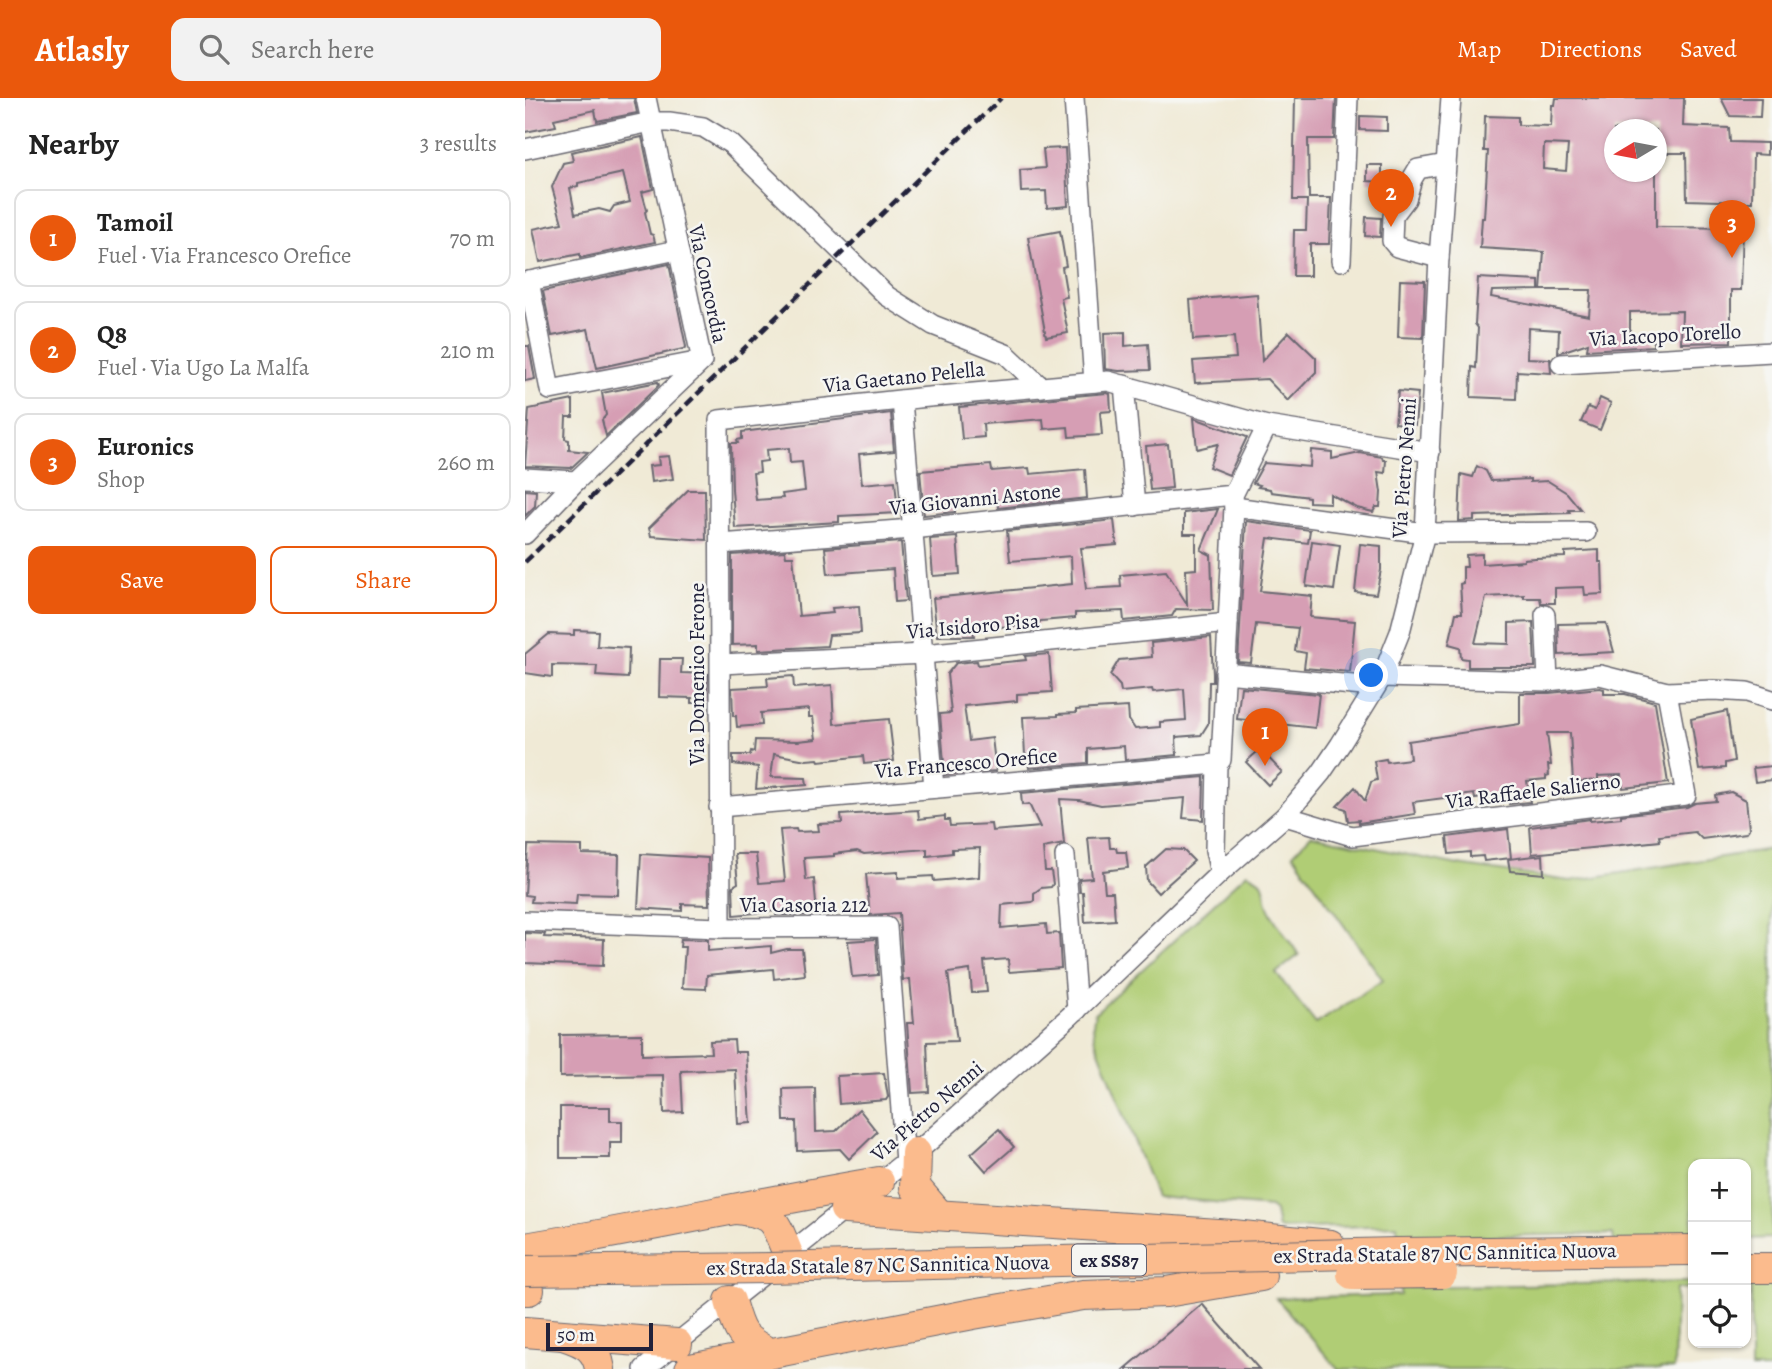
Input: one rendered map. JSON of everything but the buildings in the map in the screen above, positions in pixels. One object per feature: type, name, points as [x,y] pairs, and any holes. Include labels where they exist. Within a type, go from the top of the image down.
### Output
[{"type":"highway","points":[[910,1157],[915,1187],[939,1215]]},
{"type":"highway","points":[[525,1248],[607,1235],[879,1182]]},
{"type":"highway","points":[[730,1209],[758,1212],[774,1222],[795,1248]]},
{"type":"highway","points":[[845,1209],[1246,1237],[1396,1253]]},
{"type":"highway","points":[[1751,1249],[1772,1249]]},
{"type":"highway","name":"ex Strada Statale 87 NC Sannitica Nuova","points":[[525,1271],[1396,1253],[1688,1250]]},
{"type":"highway","points":[[1751,1268],[1772,1268]]},
{"type":"highway","name":"ex Strada Statale 87 NC Sannitica Nuova","points":[[525,1290],[1688,1269]]},
{"type":"highway","points":[[525,1332],[562,1335],[684,1356],[769,1353],[1083,1295],[1166,1292],[1261,1276]]},
{"type":"highway","points":[[730,1301],[739,1332],[769,1353]]},
{"type":"highway","points":[[562,1335],[584,1342],[595,1352],[600,1369]]},
{"type":"street","name":"Via Concordia","points":[[525,534],[576,481],[702,361],[646,98]]},
{"type":"street","points":[[1074,98],[1094,382]]},
{"type":"street","points":[[1341,261],[1348,98]]},
{"type":"street","name":"Via Pietro Nenni","points":[[644,1369],[684,1356],[730,1301],[910,1157],[1077,1010],[1220,873],[1285,816],[1321,773],[1378,682],[1404,620],[1425,533],[1439,258],[1451,98]]},
{"type":"street","points":[[525,149],[651,122],[703,127],[731,144],[887,296],[933,325],[1006,354],[1041,387]]},
{"type":"street","points":[[1439,258],[1397,247],[1392,241],[1394,216],[1406,199],[1418,169],[1446,164]]},
{"type":"street","points":[[677,250],[527,282],[550,390],[702,361]]},
{"type":"street","name":"Via Iacopo Torello","points":[[1562,364],[1772,352]]},
{"type":"street","name":"Via Gaetano Pelella","points":[[719,420],[1108,381],[1267,426],[1430,452]]},
{"type":"street","points":[[1124,386],[1135,506]]},
{"type":"street","points":[[902,400],[934,788]]},
{"type":"street","name":"Via Domenico Ferone","points":[[719,420],[721,928]]},
{"type":"street","points":[[1220,873],[1215,850],[1217,764],[1221,760],[1234,501],[1267,426]]},
{"type":"street","points":[[525,478],[576,481]]},
{"type":"street","name":"Via Giovanni Astone","points":[[720,544],[912,529],[1135,506],[1234,501],[1425,533],[1586,532]]},
{"type":"street","points":[[1545,615],[1548,681]]},
{"type":"street","name":"Via Isidoro Pisa","points":[[721,664],[924,654],[1228,623]]},
{"type":"street","points":[[1225,673],[1378,682],[1548,681],[1600,675],[1667,692],[1747,692],[1772,700]]},
{"type":"street","name":"Via Raffaele Salierno","points":[[1285,816],[1352,836],[1686,795],[1667,692]]},
{"type":"street","name":"Via Francesco Orefice","points":[[719,807],[1217,764]]},
{"type":"street","points":[[1065,856],[1077,1010]]},
{"type":"street","name":"Via Casoria 212","points":[[525,921],[721,928],[887,927],[910,1157]]},
{"type":"green space","points":[[1311,835],[1458,865],[1570,881],[1772,849],[1772,1238],[1751,1239],[1751,1159],[1688,1159],[1688,1240],[1614,1242],[1613,1234],[1398,1237],[1397,1225],[1278,1229],[1275,1211],[1270,1207],[1156,1197],[1094,1037],[1095,1013],[1247,873],[1262,883],[1271,913],[1299,955],[1276,973],[1316,1024],[1383,980],[1293,854]]},
{"type":"green space","points":[[1751,1281],[1772,1281],[1772,1369],[1751,1369]]},
{"type":"green space","points":[[1688,1282],[1688,1288],[1676,1289],[1674,1369],[1338,1369],[1276,1298],[1400,1295],[1400,1287]]},
{"type":"railway","points":[[525,562],[1001,98]]},
{"type":"place","name":"Q8","points":[[1391,227]]},
{"type":"place","name":"Euronics","points":[[1732,258]]},
{"type":"place","name":"Tamoil","points":[[1265,766]]}]
